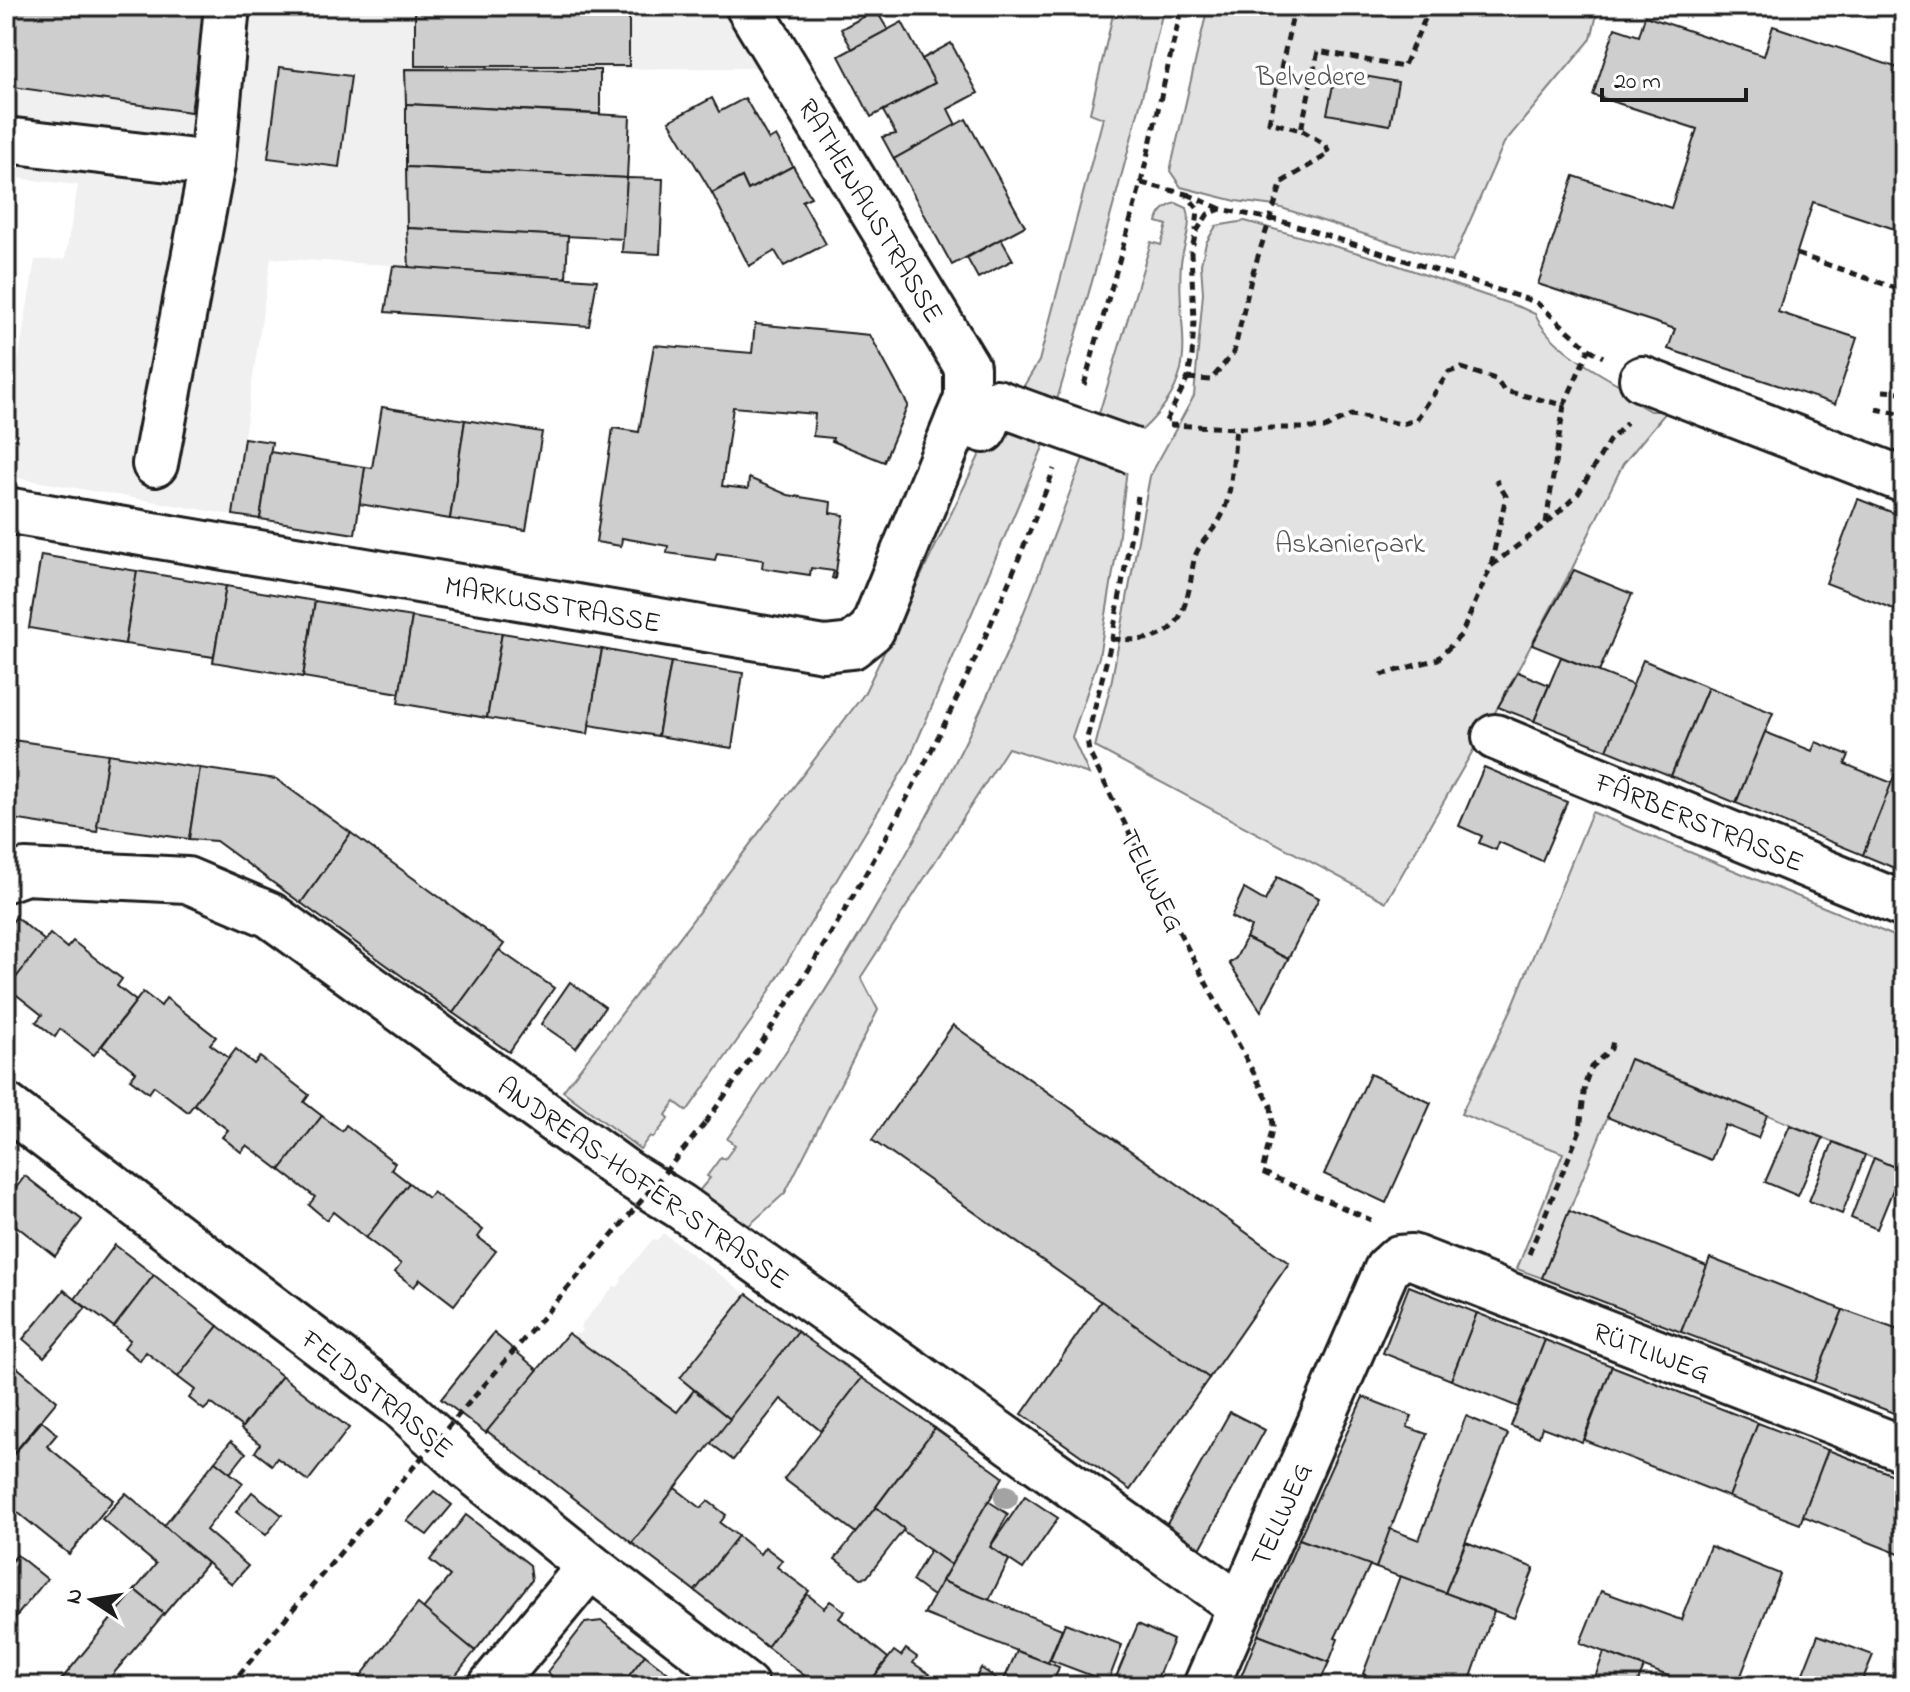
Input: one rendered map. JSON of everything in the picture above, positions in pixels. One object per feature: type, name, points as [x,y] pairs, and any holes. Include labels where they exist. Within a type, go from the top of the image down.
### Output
[{"type":"street","points":[[155,464],[212,164],[227,6]]},
{"type":"street","name":"RATHENAUSTRASSE","points":[[750,7],[967,367],[967,398],[958,420]]},
{"type":"street","points":[[6,140],[212,164]]},
{"type":"street","points":[[1649,381],[1904,480]]},
{"type":"street","points":[[958,420],[984,430],[996,402],[1037,417],[1136,468]]},
{"type":"street","name":"MARKUSSTRASSE","points":[[6,510],[824,649],[852,646],[872,630],[958,420]]},
{"type":"street","name":"FÄRBERSTRASSE","points":[[1495,737],[1904,905]]},
{"type":"street","name":"ANDREAS-HOFER-STRASSE","points":[[6,879],[25,872],[187,880],[270,915],[628,1174],[680,1206],[1240,1606]]},
{"type":"street","name":"FELDSTRASSE","points":[[6,1106],[400,1405],[466,1466],[746,1686]]},
{"type":"street","name":"RÜTLIWEG","points":[[1388,1240],[1412,1257],[1904,1449]]},
{"type":"street","name":"TELLWEG","points":[[1206,1686],[1387,1269],[1388,1240]]},
{"type":"street","points":[[491,1686],[590,1566]]},
{"type":"path","points":[[1080,399],[1141,183],[1182,6]]},
{"type":"path","points":[[1188,378],[1211,380],[1234,352],[1252,275],[1282,182],[1329,154],[1326,145],[1301,130],[1269,122],[1295,6]]},
{"type":"path","points":[[1301,130],[1318,51],[1403,67],[1431,6]]},
{"type":"path","points":[[1141,183],[1186,194],[1221,209],[1281,221],[1536,302],[1589,349],[1649,381],[1644,406],[1609,441],[1578,494],[1546,524],[1491,566]]},
{"type":"path","points":[[1186,194],[1198,209],[1191,252],[1194,321],[1188,378],[1164,424],[1324,428],[1351,415],[1402,424],[1416,420],[1449,372],[1462,368],[1495,379],[1505,391],[1564,405]]},
{"type":"path","points":[[1196,232],[1208,214],[1221,209]]},
{"type":"path","points":[[1797,254],[1904,291]]},
{"type":"path","points":[[1546,524],[1564,405],[1589,349]]},
{"type":"path","points":[[1883,391],[1904,392]]},
{"type":"path","points":[[1876,409],[1904,415]]},
{"type":"path","points":[[1112,639],[1154,640],[1178,621],[1187,599],[1198,548],[1221,518],[1236,428]]},
{"type":"path","name":"TELLWEG","points":[[1136,468],[1112,639],[1087,738],[1089,752],[1271,1106],[1273,1126],[1262,1172],[1388,1240]]},
{"type":"path","points":[[1381,675],[1438,659],[1461,635],[1491,566],[1506,496],[1496,480]]},
{"type":"path","points":[[230,1686],[610,1240],[705,1123],[789,1002],[872,864],[934,745],[1041,504]]},
{"type":"path","points":[[1512,1296],[1580,1130],[1585,1084],[1591,1067],[1611,1049],[1614,1037]]},
{"type":"shaded area","points":[[6,6],[719,6],[761,68],[406,70],[406,266],[271,258],[232,515],[6,476],[6,434],[35,260],[65,259],[78,185],[6,177]]},
{"type":"shaded area","points":[[663,1233],[798,1332],[632,1543],[486,1431],[575,1333],[579,1334],[582,1330],[580,1326],[614,1286],[618,1287],[621,1278],[653,1239],[657,1240]]},
{"type":"green space","points":[[1115,6],[1164,6],[1113,206],[1056,403],[1022,389],[1039,361],[1103,118],[1090,113]]},
{"type":"green space","name":"Belvedere","points":[[1208,6],[1599,6],[1591,39],[1504,143],[1452,262],[1275,206],[1236,201],[1181,187],[1170,171]]},
{"type":"green space","points":[[1176,203],[1187,208],[1189,214],[1181,263],[1181,370],[1162,409],[1142,430],[1098,417],[1151,242],[1161,245],[1167,225],[1157,222],[1158,218]]},
{"type":"green space","name":"Askanierpark","points":[[1245,221],[1376,258],[1522,308],[1535,314],[1564,349],[1636,394],[1636,403],[1650,411],[1667,411],[1623,464],[1572,569],[1498,707],[1386,902],[1095,747],[1111,684],[1150,476],[1194,396],[1203,293],[1201,264],[1206,243],[1216,226]]},
{"type":"green space","points":[[993,427],[1046,440],[909,760],[752,1020],[687,1111],[675,1102],[666,1115],[669,1118],[640,1149],[563,1091],[864,694]]},
{"type":"green space","points":[[1085,453],[1127,469],[1099,657],[1072,737],[1089,774],[1008,748],[861,977],[878,1010],[785,1193],[746,1228],[698,1192],[721,1157],[725,1159],[735,1145],[727,1139],[808,1017],[921,827],[1017,629]]},
{"type":"green space","points":[[1592,812],[1904,940],[1904,1190],[1896,1186],[1902,1170],[1631,1059],[1542,1278],[1517,1269],[1563,1153],[1461,1114],[1511,1010]]},
{"type":"building","points":[[6,6],[206,6],[191,112],[6,86]]},
{"type":"building","points":[[415,6],[629,6],[629,66],[415,66]]},
{"type":"building","points":[[876,10],[888,30],[852,49],[841,29]]},
{"type":"building","points":[[1645,16],[1764,56],[1773,26],[1904,70],[1904,232],[1813,202],[1778,312],[1857,338],[1835,404],[1668,349],[1675,329],[1538,284],[1574,176],[1671,208],[1697,129],[1593,95],[1615,28],[1639,36]]},
{"type":"building","points":[[902,22],[935,83],[871,117],[839,56]]},
{"type":"building","points":[[951,43],[978,93],[948,109],[956,125],[894,159],[882,137],[896,134],[883,111],[935,83],[922,59]]},
{"type":"building","points":[[280,67],[351,76],[339,167],[268,158]]},
{"type":"building","points":[[405,69],[600,70],[600,114],[406,104]]},
{"type":"building","points":[[1336,71],[1398,82],[1390,125],[1327,114]]},
{"type":"building","points":[[712,98],[719,112],[745,98],[769,140],[776,136],[793,166],[748,190],[742,177],[712,193],[669,121]]},
{"type":"building","points":[[406,104],[630,116],[627,178],[406,167]]},
{"type":"building","points":[[966,119],[1025,226],[952,265],[894,159]]},
{"type":"building","points":[[793,166],[811,197],[802,201],[826,244],[784,266],[775,251],[749,266],[712,193],[742,177],[748,190]]},
{"type":"building","points":[[406,167],[627,178],[624,239],[407,228]]},
{"type":"building","points":[[627,178],[663,179],[660,254],[622,252]]},
{"type":"building","points":[[407,228],[568,236],[566,278],[409,268]]},
{"type":"building","points":[[1001,239],[1013,260],[978,278],[967,258]]},
{"type":"building","points":[[393,266],[597,280],[589,326],[385,312]]},
{"type":"building","points":[[755,324],[870,335],[908,405],[884,462],[832,441],[833,438],[813,436],[815,414],[733,407],[722,486],[748,489],[749,478],[788,495],[831,502],[830,513],[844,515],[835,579],[832,578],[834,571],[811,568],[810,575],[762,568],[763,560],[717,553],[715,560],[667,553],[668,546],[622,538],[621,546],[596,542],[613,428],[639,432],[654,345],[752,353]]},
{"type":"building","points":[[382,407],[465,420],[450,519],[359,504],[365,467],[372,468]]},
{"type":"building","points":[[465,420],[542,432],[526,530],[450,519]]},
{"type":"building","points":[[244,438],[272,442],[260,519],[233,515]]},
{"type":"building","points":[[270,452],[365,467],[355,534],[260,519]]},
{"type":"building","points":[[1858,499],[1904,517],[1904,605],[1901,612],[1826,583]]},
{"type":"building","points":[[41,555],[137,571],[125,644],[29,628]]},
{"type":"building","points":[[1574,570],[1632,594],[1599,672],[1532,645]]},
{"type":"building","points":[[137,571],[226,586],[214,657],[125,644]]},
{"type":"building","points":[[226,586],[315,601],[303,677],[213,662]]},
{"type":"building","points":[[315,601],[412,617],[400,693],[303,677]]},
{"type":"building","points":[[412,617],[502,633],[487,718],[398,703]]},
{"type":"building","points":[[502,633],[602,649],[588,734],[487,718]]},
{"type":"building","points":[[602,649],[671,662],[658,736],[589,725]]},
{"type":"building","points":[[1561,657],[1633,685],[1607,750],[1534,721]]},
{"type":"building","points":[[1643,660],[1708,687],[1671,776],[1607,750]]},
{"type":"building","points":[[671,662],[743,673],[732,748],[658,736]]},
{"type":"building","points":[[1518,672],[1549,685],[1534,721],[1498,707]]},
{"type":"building","points":[[1708,687],[1773,713],[1736,803],[1671,776]]},
{"type":"building","points":[[1765,732],[1812,751],[1816,742],[1849,755],[1845,764],[1892,783],[1863,855],[1736,803]]},
{"type":"building","points":[[13,740],[108,754],[97,832],[6,818],[6,786]]},
{"type":"building","points":[[108,754],[200,768],[189,839],[97,826]]},
{"type":"building","points":[[1484,767],[1567,802],[1542,861],[1499,842],[1496,850],[1479,843],[1482,836],[1459,826]]},
{"type":"building","points":[[200,768],[276,779],[351,833],[301,903],[216,841],[189,839]]},
{"type":"building","points":[[1895,774],[1904,778],[1904,872],[1863,855]]},
{"type":"building","points":[[351,833],[504,944],[453,1013],[301,903]]},
{"type":"building","points":[[1277,877],[1319,898],[1288,959],[1246,938],[1251,927],[1231,917],[1244,889],[1265,901]]},
{"type":"building","points":[[16,917],[45,941],[6,991],[6,930]]},
{"type":"building","points":[[50,934],[67,948],[73,941],[122,979],[117,986],[136,1001],[94,1055],[60,1029],[55,1037],[36,1022],[42,1015],[8,988]]},
{"type":"building","points":[[1246,938],[1288,959],[1261,1011],[1229,963],[1236,958]]},
{"type":"building","points":[[499,950],[554,988],[509,1052],[453,1013]]},
{"type":"building","points":[[570,982],[605,1007],[576,1048],[541,1024]]},
{"type":"building","points":[[143,992],[161,1006],[166,998],[216,1037],[210,1044],[229,1058],[188,1112],[154,1086],[149,1093],[130,1079],[136,1072],[102,1046]]},
{"type":"building","points":[[953,1025],[1289,1263],[1209,1378],[872,1140]]},
{"type":"building","points":[[236,1049],[254,1064],[260,1057],[309,1095],[304,1102],[322,1116],[280,1170],[247,1145],[241,1152],[222,1137],[228,1130],[194,1104]]},
{"type":"building","points":[[1630,1059],[1767,1115],[1758,1138],[1725,1125],[1711,1160],[1607,1117]]},
{"type":"building","points":[[1370,1074],[1431,1103],[1386,1203],[1324,1174]]},
{"type":"building","points":[[322,1116],[342,1131],[346,1125],[395,1163],[391,1169],[409,1183],[366,1238],[333,1212],[327,1220],[309,1205],[315,1197],[280,1170]]},
{"type":"building","points":[[1790,1125],[1823,1138],[1798,1196],[1765,1182]]},
{"type":"building","points":[[1833,1142],[1865,1155],[1842,1214],[1809,1201]]},
{"type":"building","points":[[1874,1158],[1901,1170],[1877,1229],[1851,1218]]},
{"type":"building","points":[[25,1176],[82,1220],[55,1256],[6,1218],[6,1201]]},
{"type":"building","points":[[409,1183],[428,1198],[433,1192],[483,1230],[478,1237],[496,1251],[454,1305],[420,1279],[414,1287],[395,1272],[401,1264],[366,1238]]},
{"type":"building","points":[[1569,1211],[1707,1266],[1681,1332],[1542,1278]]},
{"type":"building","points":[[115,1245],[154,1275],[114,1327],[75,1299]]},
{"type":"building","points":[[1710,1258],[1843,1310],[1814,1382],[1681,1332]]},
{"type":"building","points":[[154,1275],[218,1326],[178,1377],[146,1352],[140,1361],[124,1348],[130,1340],[114,1327]]},
{"type":"building","points":[[1409,1286],[1477,1313],[1451,1380],[1383,1353]]},
{"type":"building","points":[[64,1290],[86,1308],[44,1357],[23,1339]]},
{"type":"building","points":[[747,1294],[798,1332],[730,1419],[680,1378]]},
{"type":"building","points":[[1101,1301],[1209,1378],[1130,1490],[1022,1414]]},
{"type":"building","points":[[1843,1310],[1904,1332],[1904,1417],[1814,1382]]},
{"type":"building","points":[[1477,1313],[1545,1340],[1518,1407],[1451,1380]]},
{"type":"building","points":[[218,1326],[282,1376],[242,1427],[211,1403],[204,1410],[189,1398],[195,1390],[178,1377]]},
{"type":"building","points":[[798,1332],[862,1378],[821,1431],[781,1399],[733,1460],[710,1443]]},
{"type":"building","points":[[494,1333],[539,1371],[486,1433],[441,1399]]},
{"type":"building","points":[[568,1333],[677,1412],[694,1390],[730,1419],[632,1543],[487,1431]]},
{"type":"building","points":[[1545,1340],[1612,1366],[1582,1442],[1542,1427],[1539,1437],[1511,1426]]},
{"type":"building","points":[[6,1358],[57,1401],[14,1453],[6,1446]]},
{"type":"building","points":[[1612,1366],[1758,1423],[1729,1497],[1584,1440]]},
{"type":"building","points":[[282,1376],[349,1428],[308,1481],[277,1458],[272,1465],[255,1452],[260,1444],[241,1429]]},
{"type":"building","points":[[862,1378],[935,1428],[856,1533],[784,1479]]},
{"type":"building","points":[[1363,1397],[1412,1416],[1407,1427],[1427,1434],[1376,1568],[1299,1539]]},
{"type":"building","points":[[1230,1412],[1265,1430],[1200,1549],[1163,1531]]},
{"type":"building","points":[[1466,1416],[1508,1434],[1445,1593],[1376,1568],[1390,1529],[1419,1540]]},
{"type":"building","points":[[42,1421],[57,1434],[47,1446],[113,1500],[69,1554],[6,1503],[6,1463]]},
{"type":"building","points":[[1758,1423],[1828,1450],[1800,1524],[1729,1497]]},
{"type":"building","points":[[935,1428],[1003,1477],[951,1565],[903,1531],[876,1507]]},
{"type":"building","points":[[231,1441],[246,1453],[230,1473],[215,1461]]},
{"type":"building","points":[[1828,1450],[1904,1479],[1904,1556],[1803,1516]]},
{"type":"building","points":[[215,1461],[243,1483],[206,1530],[248,1566],[232,1584],[164,1526]]},
{"type":"building","points":[[675,1488],[701,1508],[708,1501],[726,1515],[720,1523],[738,1536],[695,1591],[632,1543]]},
{"type":"building","points":[[434,1491],[452,1505],[427,1535],[407,1521]]},
{"type":"building","points":[[252,1492],[282,1515],[266,1535],[236,1512]]},
{"type":"building","points":[[126,1493],[207,1563],[164,1614],[135,1590],[156,1564],[102,1519]]},
{"type":"building","points":[[1025,1496],[1058,1518],[1023,1569],[990,1547]]},
{"type":"building","points":[[988,1501],[1008,1514],[990,1547],[1009,1560],[989,1600],[942,1581]]},
{"type":"building","points":[[876,1507],[904,1529],[867,1577],[861,1578],[835,1559]]},
{"type":"building","points":[[466,1515],[530,1565],[532,1580],[475,1651],[422,1610],[450,1576],[430,1560]]},
{"type":"building","points":[[738,1536],[760,1554],[765,1547],[782,1560],[777,1567],[809,1591],[767,1647],[695,1591]]},
{"type":"building","points":[[1299,1539],[1370,1565],[1335,1638],[1338,1639],[1329,1662],[1258,1635]]},
{"type":"building","points":[[1466,1542],[1534,1568],[1514,1618],[1445,1593]]},
{"type":"building","points":[[1710,1546],[1780,1574],[1737,1686],[1695,1686],[1580,1643],[1601,1591],[1681,1620]]},
{"type":"building","points":[[930,1550],[951,1565],[933,1596],[912,1581]]},
{"type":"building","points":[[17,1555],[47,1579],[6,1629],[6,1568]]},
{"type":"building","points":[[1400,1576],[1494,1611],[1468,1686],[1394,1686],[1363,1674]]},
{"type":"building","points":[[942,1581],[1062,1629],[1048,1663],[924,1614]]},
{"type":"building","points":[[135,1590],[164,1614],[103,1686],[56,1686]]},
{"type":"building","points":[[807,1594],[824,1608],[830,1601],[845,1611],[839,1618],[888,1658],[867,1686],[818,1686],[767,1647]]},
{"type":"building","points":[[418,1604],[475,1651],[447,1686],[353,1686]]},
{"type":"building","points":[[602,1621],[645,1655],[621,1686],[564,1686],[547,1672],[585,1623]]},
{"type":"building","points":[[1065,1623],[1122,1645],[1108,1682],[1050,1660]]},
{"type":"building","points":[[1138,1624],[1173,1640],[1154,1686],[1123,1686],[1114,1682]]},
{"type":"building","points":[[1258,1635],[1329,1662],[1318,1686],[1237,1686]]},
{"type":"building","points":[[1818,1635],[1873,1655],[1860,1686],[1798,1686]]},
{"type":"building","points":[[1904,1647],[1904,1686],[1888,1686]]},
{"type":"building","points":[[906,1649],[917,1657],[913,1663],[948,1686],[867,1686],[894,1651],[901,1656]]},
{"type":"building","points":[[1017,1651],[1059,1667],[1052,1686],[1001,1686]]},
{"type":"building","points":[[1604,1652],[1644,1667],[1636,1686],[1592,1686]]},
{"type":"building","points":[[645,1655],[685,1686],[621,1686]]},
{"type":"building","points":[[981,1668],[1003,1683],[1001,1686],[971,1686]]},
{"type":"building","points":[[1371,1677],[1394,1686],[1368,1686]]}]
